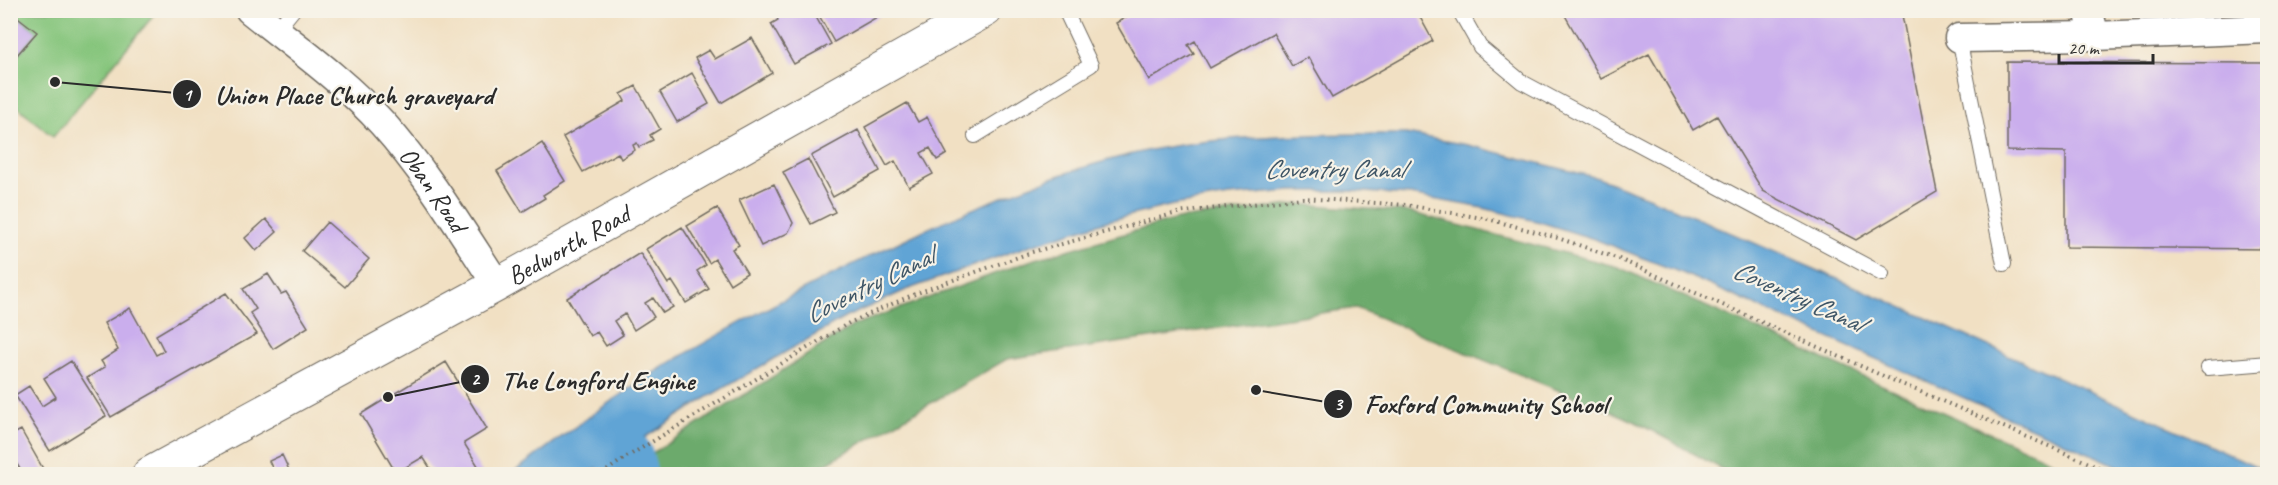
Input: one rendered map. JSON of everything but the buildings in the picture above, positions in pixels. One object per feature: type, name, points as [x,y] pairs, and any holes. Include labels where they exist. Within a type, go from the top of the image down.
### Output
[{"type":"main road","name":"Bedworth Road","points":[[149,474],[497,285],[986,10]]},
{"type":"street","name":"Oban Road","points":[[250,10],[284,21],[396,139],[441,199],[497,285]]},
{"type":"street","points":[[1959,38],[2091,23],[2260,23]]},
{"type":"lane","points":[[975,136],[1091,65],[1065,10]]},
{"type":"lane","points":[[1459,10],[1480,47],[1522,82],[1882,274]]},
{"type":"lane","points":[[1959,38],[2004,264]]},
{"type":"lane","points":[[2208,368],[2268,363]]},
{"type":"path","points":[[602,474],[849,323],[917,293],[1032,252],[1177,213],[1303,198],[1406,205],[1488,219],[1558,238],[1619,259],[1890,379],[2115,474]]},
{"type":"green space","points":[[158,10],[53,137],[11,101],[11,63],[36,32],[11,11]]},
{"type":"green space","points":[[1299,204],[1409,212],[1618,267],[2081,474],[1731,474],[1634,421],[1356,308],[1007,359],[808,474],[619,474],[854,325],[1032,260],[1177,219]]},
{"type":"water","name":"Coventry Canal","points":[[1406,134],[1468,145],[1598,178],[1648,197],[1886,300],[2267,471],[2267,474],[2136,474],[1682,273],[1594,239],[1540,222],[1483,208],[1410,195],[1350,191],[1291,191],[1229,196],[1173,205],[1107,221],[1028,246],[906,290],[846,317],[708,397],[588,474],[511,474],[636,384],[709,340],[857,262],[977,207],[1037,183],[1098,163],[1186,144],[1286,136]]},
{"type":"waterway","points":[[625,458],[629,474]]},
{"type":"place","name":"Union Place Church graveyard","points":[[55,82]]},
{"type":"place","name":"Foxford Community School","points":[[1256,390]]},
{"type":"place","name":"The Longford Engine","points":[[388,397]]}]
